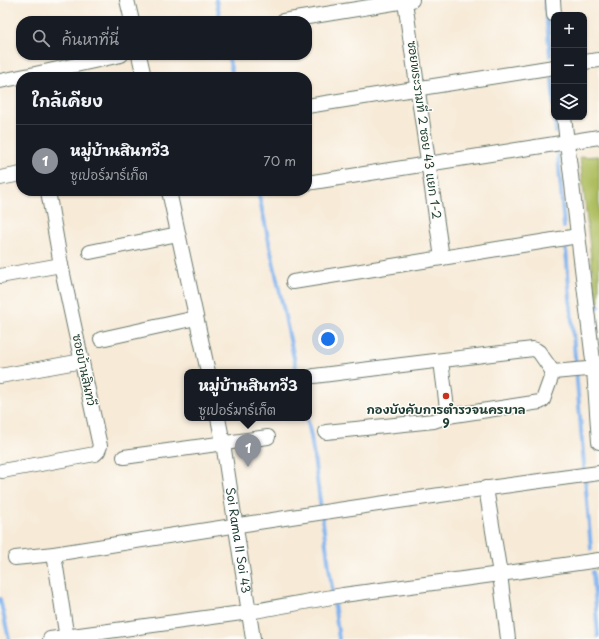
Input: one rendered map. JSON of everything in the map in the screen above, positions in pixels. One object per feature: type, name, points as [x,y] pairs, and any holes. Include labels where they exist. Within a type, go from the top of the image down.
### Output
[{"type":"street","points":[[127,0],[131,16]]},
{"type":"street","points":[[552,0],[554,12]]},
{"type":"street","points":[[312,16],[409,1]]},
{"type":"street","name":"ซอยพระรามที่ 2 ซอย 43 แยก 1-2","points":[[409,1],[417,89],[442,258]]},
{"type":"street","points":[[44,72],[98,60]]},
{"type":"street","points":[[140,60],[143,72]]},
{"type":"street","points":[[587,62],[599,60]]},
{"type":"street","points":[[312,105],[551,67]]},
{"type":"street","points":[[0,81],[16,78]]},
{"type":"street","points":[[564,120],[596,368],[599,442]]},
{"type":"street","points":[[312,183],[599,137]]},
{"type":"street","points":[[0,178],[16,175]]},
{"type":"street","name":"ซอยบ้านสินทวี","points":[[2,471],[95,454],[100,446],[49,196]]},
{"type":"street","points":[[170,196],[207,369]]},
{"type":"street","points":[[90,252],[178,234]]},
{"type":"street","points":[[293,282],[578,236]]},
{"type":"street","points":[[0,276],[62,265]]},
{"type":"street","points":[[101,339],[196,318]]},
{"type":"street","points":[[314,376],[533,349],[539,352],[553,372]]},
{"type":"street","points":[[0,376],[82,360]]},
{"type":"street","points":[[441,361],[448,416]]},
{"type":"street","points":[[553,372],[596,368]]},
{"type":"street","points":[[326,432],[434,421],[448,416],[540,402],[543,400],[553,372]]},
{"type":"street","name":"Soi Rama II Soi 43","points":[[219,421],[224,443],[252,639]]},
{"type":"street","points":[[124,457],[268,437]]},
{"type":"street","points":[[15,558],[54,554],[236,525],[599,473]]},
{"type":"street","points":[[486,488],[500,574],[508,639]]},
{"type":"street","points":[[54,554],[67,638]]},
{"type":"street","points":[[50,639],[67,638],[249,612],[343,595],[599,560]]},
{"type":"green space","points":[[599,156],[599,302],[596,303],[580,157]]},
{"type":"waterway","points":[[216,0],[220,16]]},
{"type":"waterway","points":[[545,0],[550,56]]},
{"type":"waterway","points":[[229,60],[232,72]]},
{"type":"waterway","points":[[555,120],[556,132]]},
{"type":"waterway","points":[[558,155],[564,227]]},
{"type":"waterway","points":[[259,196],[296,369]]},
{"type":"waterway","points":[[566,250],[591,549]]},
{"type":"waterway","points":[[308,421],[339,639]]},
{"type":"waterway","points":[[593,572],[598,636]]},
{"type":"waterway","points":[[0,599],[9,639]]},
{"type":"place","name":"กองบังคับการตำรวจนครบาล 9","points":[[446,396]]},
{"type":"place","name":"หมู่บ้านสินทวี3","points":[[248,467]]}]
